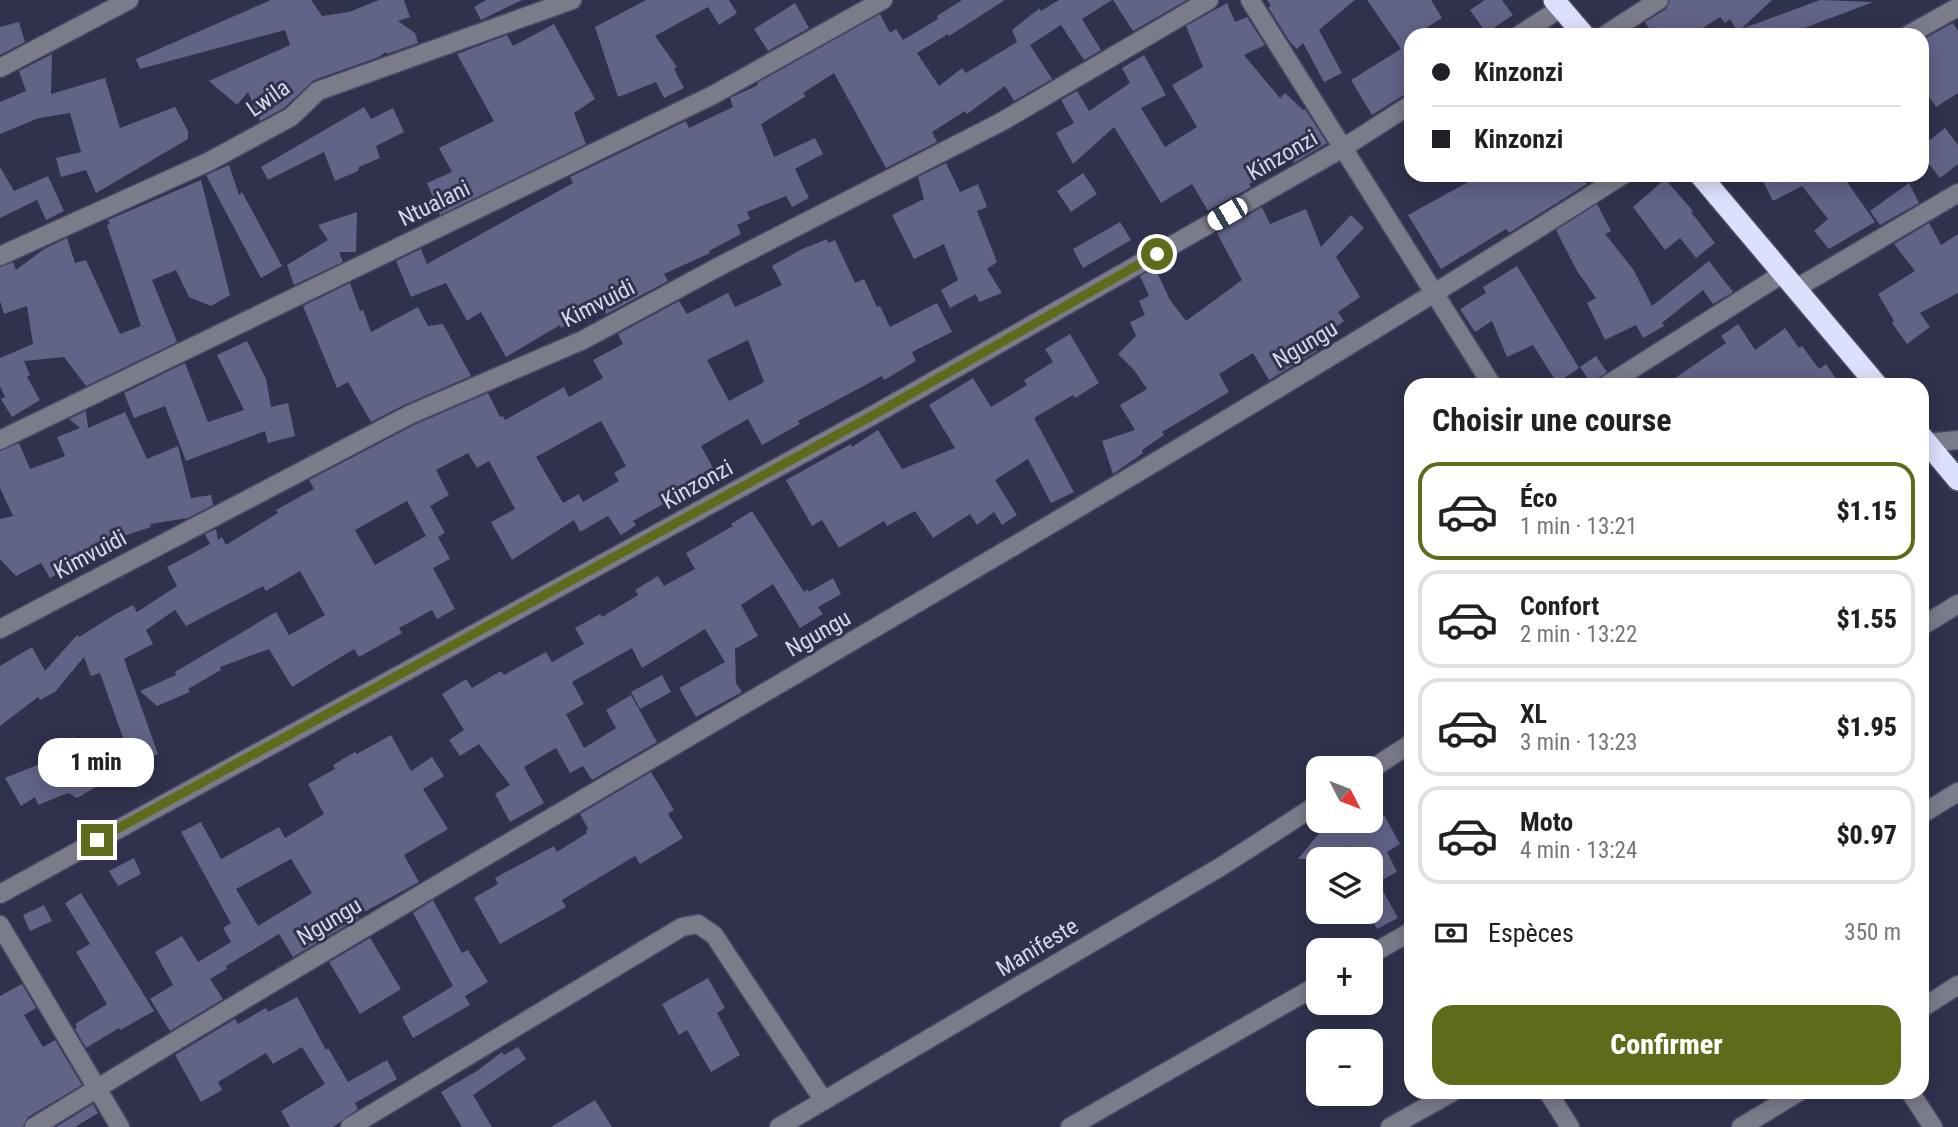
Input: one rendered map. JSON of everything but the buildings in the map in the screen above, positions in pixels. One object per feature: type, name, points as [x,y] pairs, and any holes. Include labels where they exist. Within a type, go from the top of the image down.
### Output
[{"type":"highway","points":[[1558,4],[1578,28]]},
{"type":"highway","points":[[1706,182],[1871,378]]},
{"type":"highway","points":[[1929,449],[1958,480]]},
{"type":"street","points":[[0,68],[129,0]]},
{"type":"street","name":"Lwila","points":[[0,256],[208,162],[291,117],[318,91],[572,0]]},
{"type":"street","name":"Ntualani","points":[[0,440],[713,95],[883,0]]},
{"type":"street","name":"Kimvuidi","points":[[0,629],[409,415],[583,340],[720,266],[1001,122],[1209,0]]},
{"type":"street","points":[[1250,0],[1488,378]]},
{"type":"street","points":[[1616,28],[1660,0]]},
{"type":"street","points":[[1528,28],[1558,4]]},
{"type":"street","points":[[1920,28],[1958,7]]},
{"type":"street","name":"Kinzonzi","points":[[0,894],[877,413],[1343,148],[1404,109]]},
{"type":"street","name":"Ngungu","points":[[34,1127],[541,822],[991,561],[1436,294],[1612,182]]},
{"type":"street","points":[[1619,378],[1788,282],[1958,193]]},
{"type":"street","points":[[1929,442],[1958,440]]},
{"type":"street","points":[[1929,622],[1958,604]]},
{"type":"street","points":[[1383,762],[1404,748]]},
{"type":"street","points":[[1929,810],[1958,792]]},
{"type":"street","name":"Manifeste","points":[[779,1127],[1222,866],[1306,812]]},
{"type":"street","points":[[350,1127],[682,927],[698,924],[714,934],[824,1101]]},
{"type":"street","points":[[0,925],[120,1127]]},
{"type":"street","points":[[1383,948],[1404,935]]},
{"type":"street","points":[[1929,1004],[1958,985]]},
{"type":"street","points":[[1070,1127],[1306,992]]},
{"type":"street","points":[[1390,1127],[1440,1099]]},
{"type":"street","points":[[1552,1099],[1570,1127]]},
{"type":"street","points":[[1741,1127],[1787,1099]]},
{"type":"street","points":[[1915,1099],[1933,1127]]},
{"type":"route","points":[[97,840],[877,413],[1157,254]]}]
